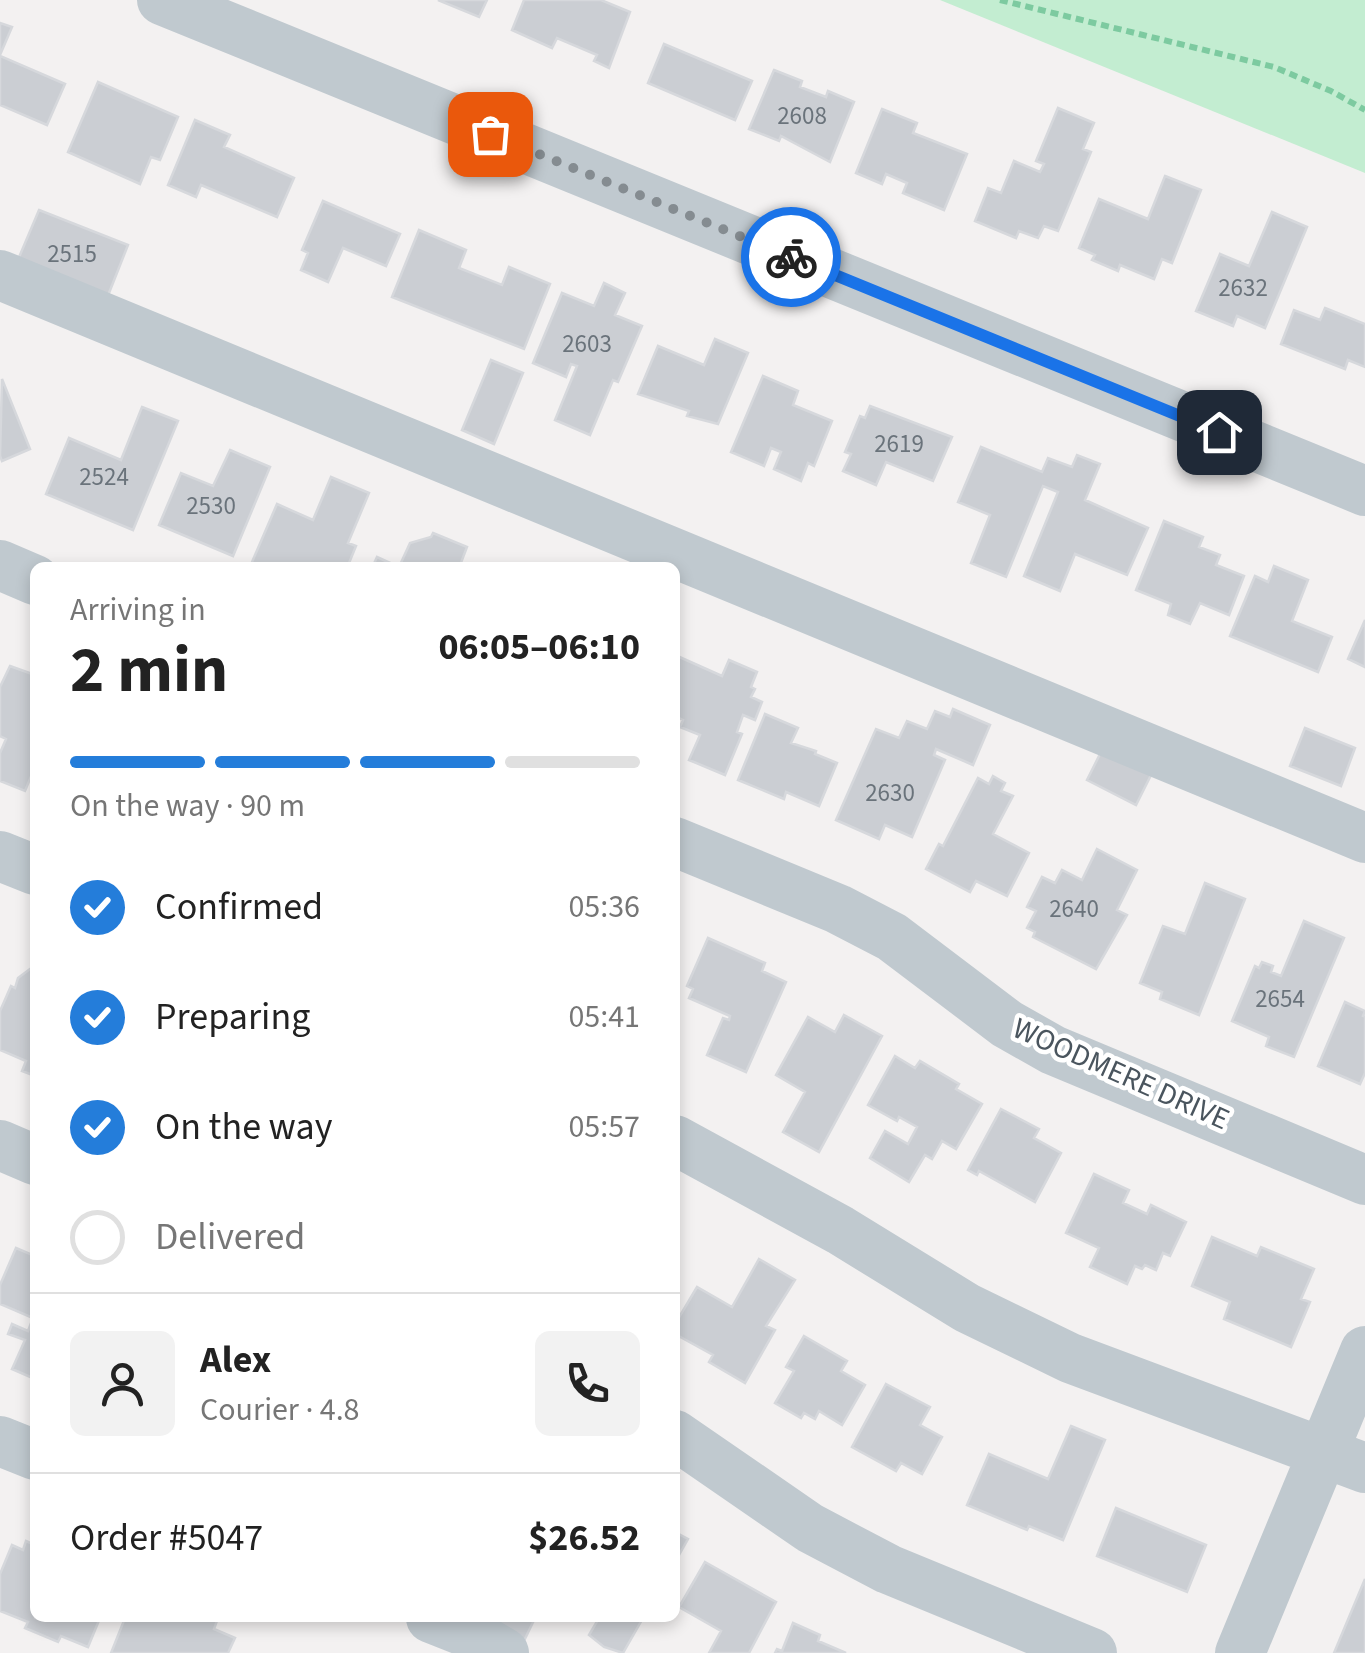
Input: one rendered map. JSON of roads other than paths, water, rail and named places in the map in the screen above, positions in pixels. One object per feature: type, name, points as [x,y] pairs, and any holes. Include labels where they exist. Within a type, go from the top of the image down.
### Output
[{"type":"street","points":[[162,0],[1365,492]]},
{"type":"street","points":[[0,276],[1365,838]]},
{"type":"street","points":[[0,566],[30,578]]},
{"type":"street","name":"WOODMERE DRIVE","points":[[680,844],[838,908],[892,937],[1007,1024],[1054,1050],[1365,1180]]},
{"type":"street","points":[[0,856],[30,868]]},
{"type":"street","points":[[680,1143],[840,1230],[967,1308],[1070,1358],[1345,1460]]},
{"type":"street","points":[[0,1145],[30,1158]]},
{"type":"street","points":[[1240,1653],[1345,1460],[1365,1351]]},
{"type":"street","points":[[680,1438],[810,1528],[888,1569],[1092,1653]]},
{"type":"street","points":[[0,1440],[30,1453]]},
{"type":"street","points":[[441,1622],[504,1653]]}]
